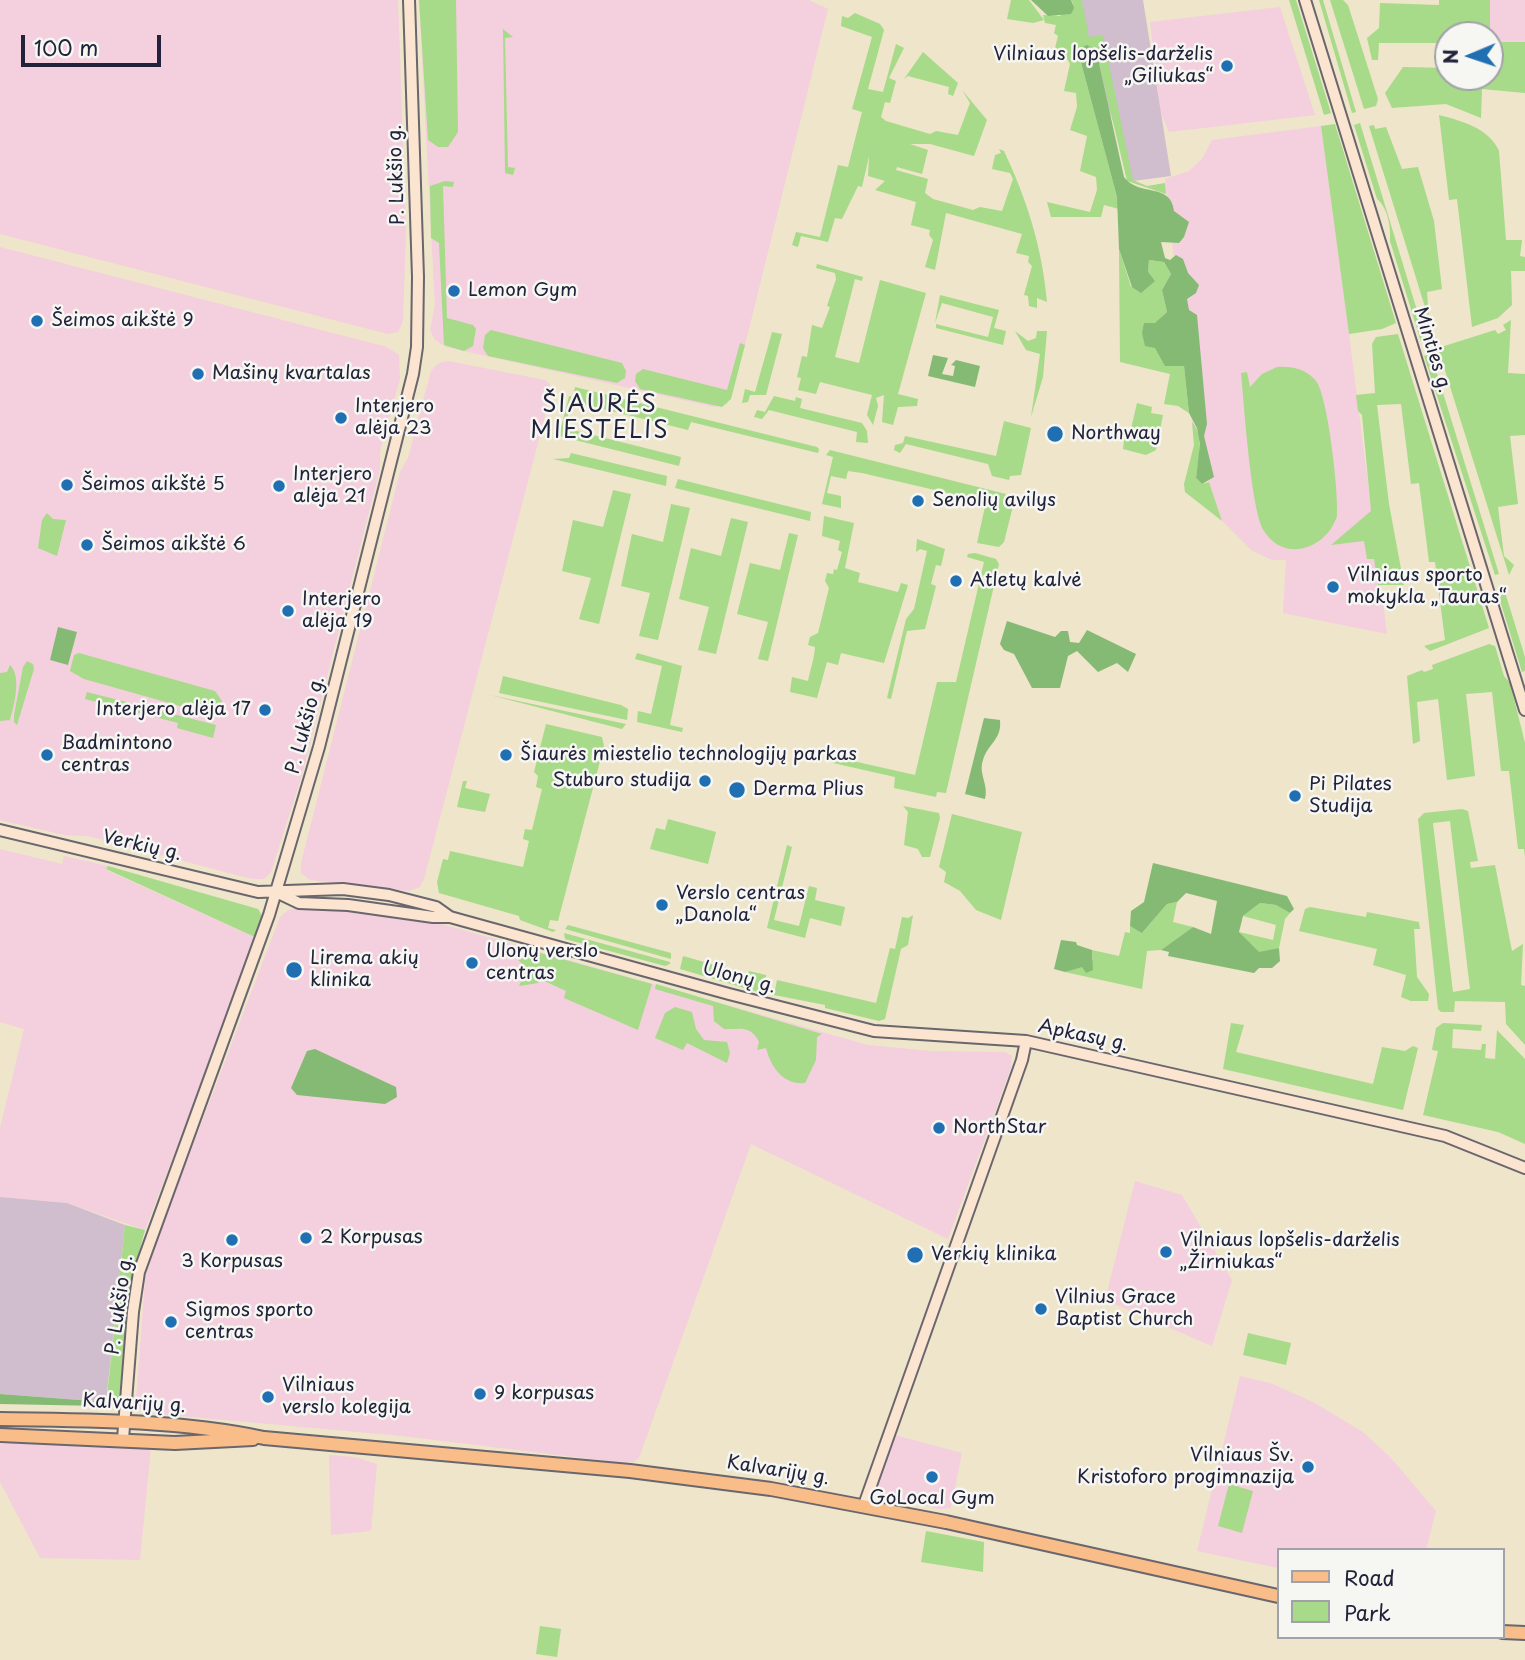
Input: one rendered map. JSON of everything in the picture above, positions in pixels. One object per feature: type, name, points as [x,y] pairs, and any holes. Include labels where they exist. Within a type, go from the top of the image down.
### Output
[{"type":"main road","name":"P. Lukšio g.","points":[[123,1439],[132,1312],[143,1256],[248,977],[276,892],[353,615],[402,421],[417,347],[418,277],[409,0]]},
{"type":"main road","name":"Minties g.","points":[[1305,0],[1525,710]]},
{"type":"main road","name":"Verkių g.","points":[[0,830],[230,886],[258,892],[276,892]]},
{"type":"main road","name":"Ulonų g.","points":[[276,892],[299,903],[348,905],[433,917],[450,916],[729,994],[874,1031],[1026,1041]]},
{"type":"main road","name":"Apkasų g.","points":[[864,1505],[1022,1060],[1026,1041],[1445,1136],[1525,1168]]},
{"type":"main road","name":"Kalvarijų g.","points":[[0,1419],[124,1422],[224,1430],[264,1438],[638,1471],[864,1505],[1276,1596]]},
{"type":"main road","name":"Kalvarijų g.","points":[[0,1435],[222,1443],[264,1438]]},
{"type":"main road","points":[[1504,1632],[1525,1633]]},
{"type":"shaded area","points":[[0,0],[398,0],[406,230],[403,321],[398,332],[388,334],[0,234]]},
{"type":"shaded area","points":[[419,0],[809,0],[828,9],[745,345],[727,404],[714,407],[446,347],[435,340],[430,330],[435,305]]},
{"type":"shaded area","points":[[1076,0],[1143,0],[1171,176],[1133,181],[1086,41]]},
{"type":"shaded area","points":[[1490,0],[1525,0],[1525,42],[1504,43],[1504,21],[1490,21]]},
{"type":"shaded area","name":"Vilniaus lopšelis-darželis „Giliukas“","points":[[1280,7],[1315,115],[1169,132],[1160,111],[1150,22]]},
{"type":"shaded area","points":[[1321,126],[1387,634],[1283,613],[1286,560],[1272,560],[1251,550],[1222,521],[1194,439],[1165,179],[1189,171],[1202,159],[1212,140]]},
{"type":"shaded area","points":[[0,247],[387,347],[399,355],[400,379],[380,451],[380,469],[302,775],[271,872],[264,879],[252,879],[88,836],[64,835],[0,820]]},
{"type":"shaded area","points":[[448,361],[545,380],[549,383],[551,393],[424,879],[420,887],[408,891],[310,880],[301,873],[301,863],[400,472],[408,458],[431,371],[439,363]]},
{"type":"shaded area","points":[[0,849],[62,864],[64,856],[108,866],[106,870],[257,938],[145,1230],[67,1203],[0,1197],[0,1128],[24,1029],[0,1022]]},
{"type":"shaded area","points":[[300,908],[403,917],[438,923],[868,1045],[931,1051],[1005,1052],[1012,1056],[1011,1068],[948,1239],[751,1144],[639,1458],[634,1462],[624,1463],[402,1436],[147,1413],[139,1408],[136,1400],[146,1268],[280,917],[288,910]]},
{"type":"shaded area","name":"Vilniaus lopšelis-darželis „Žirniukas“","points":[[1135,1181],[1182,1195],[1232,1280],[1212,1346],[1105,1300]]},
{"type":"shaded area","points":[[0,1197],[67,1203],[125,1225],[106,1402],[0,1394]]},
{"type":"shaded area","name":"Vilniaus Šv. Kristoforo progimnazija","points":[[1240,1376],[1270,1383],[1313,1402],[1363,1432],[1391,1458],[1436,1511],[1427,1548],[1276,1548],[1276,1568],[1197,1551]]},
{"type":"shaded area","points":[[895,1435],[962,1453],[951,1508],[938,1509],[884,1495],[878,1485],[879,1478]]},
{"type":"shaded area","points":[[24,1442],[151,1446],[140,1560],[40,1558],[0,1482],[0,1444]]},
{"type":"shaded area","points":[[329,1455],[355,1457],[377,1464],[371,1531],[331,1535]]},
{"type":"green space","points":[[419,0],[456,0],[458,132],[448,147],[438,147],[428,140]]},
{"type":"green space","points":[[1011,0],[1029,0],[1044,20],[1033,23],[1007,19]]},
{"type":"green space","points":[[1031,0],[1071,0],[1074,8],[1071,14],[1048,16]]},
{"type":"green space","points":[[1071,0],[1082,0],[1089,37],[1103,35],[1133,180],[1147,186],[1165,183],[1166,194],[1127,181],[1096,50],[1079,55],[1119,209],[1104,205],[1101,217],[1051,217],[1047,202],[1090,212],[1097,190],[1096,177],[1080,171],[1087,136],[1070,130],[1077,107],[1076,93],[1064,91],[1070,64],[1065,55],[1054,52],[1058,36],[1054,33],[1056,25],[1045,23],[1043,15],[1060,16],[1073,3]]},
{"type":"green space","points":[[1289,0],[1296,0],[1331,113],[1324,115]]},
{"type":"green space","points":[[1319,0],[1323,0],[1356,112],[1352,113]]},
{"type":"green space","points":[[1330,0],[1343,0],[1348,5],[1378,99],[1376,106],[1364,109]]},
{"type":"green space","points":[[1439,0],[1490,0],[1490,21],[1434,21],[1434,43],[1379,43],[1378,60],[1372,60],[1367,38],[1379,28],[1380,3],[1439,5]]},
{"type":"green space","points":[[855,13],[880,24],[884,30],[868,89],[883,92],[896,44],[904,48],[889,78],[896,81],[890,103],[885,102],[881,117],[886,121],[930,134],[936,131],[958,135],[970,103],[962,90],[987,120],[974,156],[930,144],[910,144],[928,150],[922,174],[897,167],[896,170],[928,179],[925,193],[933,199],[973,210],[980,207],[1002,211],[1013,179],[1010,173],[992,169],[995,155],[1001,153],[999,149],[1004,151],[1032,224],[1047,302],[1037,298],[1037,308],[1029,306],[1028,296],[1024,295],[1032,266],[1028,262],[1029,256],[1016,253],[1022,234],[946,213],[935,270],[925,267],[933,240],[929,235],[930,230],[911,225],[916,202],[875,190],[885,181],[868,176],[869,156],[862,187],[858,186],[842,219],[835,218],[828,242],[801,236],[798,247],[792,245],[796,232],[820,237],[838,165],[848,167],[862,112],[852,109],[872,37],[841,26],[842,16],[848,18]]},
{"type":"green space","points":[[503,29],[513,37],[505,38],[508,167],[515,168],[513,175],[505,173]]},
{"type":"green space","points":[[1504,42],[1525,42],[1525,93],[1504,91]]},
{"type":"green space","points":[[1087,45],[1096,50],[1124,177],[1137,187],[1167,196],[1174,211],[1189,222],[1179,243],[1161,242],[1165,258],[1170,260],[1176,255],[1183,259],[1188,273],[1199,285],[1196,293],[1187,299],[1189,310],[1197,315],[1207,424],[1204,436],[1214,477],[1202,484],[1196,478],[1200,444],[1197,428],[1189,413],[1184,366],[1165,366],[1155,348],[1145,346],[1142,333],[1144,323],[1155,323],[1167,312],[1162,290],[1171,274],[1164,262],[1149,260],[1148,272],[1155,281],[1141,293],[1132,287],[1119,249],[1117,197],[1079,55],[1080,48]]},
{"type":"green space","points":[[923,52],[958,83],[953,96],[948,94],[949,87],[908,76],[904,79]]},
{"type":"green space","points":[[1403,67],[1434,68],[1434,91],[1482,91],[1481,118],[1446,104],[1392,108],[1385,93]]},
{"type":"green space","points":[[1439,115],[1482,131],[1499,151],[1506,240],[1522,240],[1520,256],[1525,257],[1525,271],[1511,271],[1512,305],[1498,318],[1472,327],[1457,199],[1449,200]]},
{"type":"green space","points":[[1360,123],[1426,340],[1421,342],[1390,241],[1388,218],[1377,199],[1354,125]]},
{"type":"green space","points":[[1335,124],[1396,323],[1382,329],[1349,334],[1321,126]]},
{"type":"green space","points":[[1374,125],[1375,129],[1386,127],[1402,169],[1418,167],[1434,221],[1442,289],[1427,292],[1429,320],[1369,126]]},
{"type":"green space","points":[[445,181],[454,182],[453,187],[443,186],[447,318],[473,325],[476,329],[473,346],[464,351],[444,345],[439,243],[431,238],[430,186]]},
{"type":"green space","points":[[1119,249],[1131,287],[1148,272],[1149,260],[1164,262],[1171,274],[1162,290],[1167,312],[1155,324],[1144,324],[1155,347],[1171,364],[1184,366],[1189,413],[1178,406],[1164,404],[1170,374],[1120,362]]},
{"type":"green space","points":[[817,264],[863,277],[862,281],[855,279],[835,357],[859,363],[880,280],[926,293],[898,394],[918,399],[917,406],[898,407],[893,425],[882,422],[884,395],[876,398],[878,406],[873,425],[867,415],[872,395],[820,382],[816,394],[798,390],[801,378],[797,377],[802,356],[807,357],[812,325],[822,328],[836,279],[835,273],[816,268]]},
{"type":"green space","points":[[940,295],[999,310],[994,328],[1006,331],[1003,345],[936,328],[936,324],[988,337],[993,317],[942,303],[935,323]]},
{"type":"green space","points":[[1511,320],[1508,373],[1525,374],[1525,435],[1510,436],[1518,504],[1498,507],[1504,556],[1514,565],[1509,575],[1438,348],[1495,330],[1498,334],[1506,330],[1503,325]]},
{"type":"green space","points":[[491,330],[622,363],[626,371],[625,378],[617,383],[488,356],[483,348],[485,335]]},
{"type":"green space","points":[[1015,331],[1028,341],[1036,338],[1037,331],[1047,331],[1043,377],[1031,417],[1040,354],[1026,350]]},
{"type":"green space","points":[[772,332],[782,334],[766,395],[750,395],[748,402],[742,403],[745,389],[755,392]]},
{"type":"green space","points":[[1398,334],[1489,628],[1430,651],[1424,646],[1445,640],[1435,562],[1429,562],[1419,483],[1411,484],[1401,404],[1377,405],[1389,504],[1404,585],[1378,585],[1374,559],[1367,559],[1364,541],[1331,545],[1371,511],[1362,415],[1358,411],[1356,395],[1375,393],[1372,344],[1376,337]]},
{"type":"green space","points":[[740,343],[745,345],[731,399],[722,407],[640,389],[635,381],[636,374],[643,369],[727,390]]},
{"type":"green space","points":[[1431,354],[1499,574],[1495,575],[1424,356]]},
{"type":"green space","points":[[933,355],[948,358],[942,374],[953,376],[955,366],[951,365],[956,360],[980,366],[975,387],[928,376]]},
{"type":"green space","points":[[1277,367],[1298,369],[1316,381],[1325,405],[1332,446],[1337,516],[1324,536],[1305,548],[1283,547],[1273,541],[1264,531],[1255,502],[1241,373],[1247,372],[1250,387],[1262,374]]},
{"type":"green space","points":[[575,387],[817,447],[818,453],[691,422],[688,430],[571,401],[565,428],[681,457],[679,466],[559,436],[569,396],[573,397]]},
{"type":"green space","points":[[774,396],[795,401],[796,397],[802,399],[800,408],[862,423],[867,431],[868,443],[856,442],[857,432],[769,410],[762,419],[754,417],[757,410],[765,412]]},
{"type":"green space","points":[[1137,403],[1152,407],[1151,413],[1163,415],[1156,450],[1146,455],[1123,449],[1125,433],[1130,433]]},
{"type":"green space","points":[[1004,421],[1031,428],[1021,475],[1010,476],[1009,480],[992,476],[988,464],[906,444],[900,453],[894,450],[895,445],[903,443],[905,436],[996,456]]},
{"type":"green space","points":[[1192,422],[1200,442],[1196,478],[1202,484],[1209,482],[1222,521],[1185,492],[1184,484],[1194,445]]},
{"type":"green space","points":[[830,450],[1006,494],[1004,504],[1013,506],[1004,542],[999,547],[977,543],[986,502],[862,473],[848,471],[846,479],[831,476],[827,493],[841,496],[841,508],[822,504],[833,457],[826,455]]},
{"type":"green space","points":[[571,453],[667,476],[666,486],[553,459],[569,458]]},
{"type":"green space","points":[[678,479],[811,512],[810,521],[675,488]]},
{"type":"green space","points":[[613,490],[631,494],[599,624],[579,619],[591,578],[562,571],[573,520],[603,527]]},
{"type":"green space","points":[[671,504],[690,508],[658,640],[639,636],[650,593],[621,586],[632,534],[663,542]]},
{"type":"green space","points":[[47,513],[53,519],[66,520],[57,556],[38,548],[42,520]]},
{"type":"green space","points":[[824,516],[854,523],[845,568],[860,573],[858,582],[898,592],[901,583],[908,585],[884,663],[841,653],[838,665],[827,662],[817,698],[790,692],[792,677],[808,681],[815,647],[808,645],[810,637],[818,633],[829,588],[825,581],[827,573],[833,574],[834,569],[837,570],[842,552],[838,550],[840,541],[822,536]]},
{"type":"green space","points":[[731,518],[748,522],[716,654],[698,650],[709,607],[679,599],[691,548],[721,556]]},
{"type":"green space","points":[[789,533],[798,535],[768,661],[758,659],[768,622],[737,614],[750,563],[780,570]]},
{"type":"green space","points":[[917,539],[945,549],[941,566],[936,565],[931,584],[936,586],[925,629],[907,631],[891,699],[887,698],[906,619],[914,609],[927,551],[920,549],[916,552]]},
{"type":"green space","points":[[975,553],[996,559],[999,564],[946,793],[937,792],[936,797],[894,788],[895,777],[833,763],[835,757],[915,775],[937,682],[956,682],[984,562],[967,557],[968,554]]},
{"type":"green space","points":[[1504,589],[1525,657],[1525,671],[1522,672],[1498,594]]},
{"type":"green space","points":[[1007,621],[1055,637],[1061,631],[1068,631],[1070,642],[1079,643],[1087,630],[1136,654],[1128,672],[1117,663],[1098,672],[1077,651],[1068,656],[1060,688],[1032,688],[1014,654],[1004,650],[1000,644]]},
{"type":"green space","points":[[58,627],[77,632],[68,665],[50,660]]},
{"type":"green space","points":[[1489,644],[1495,646],[1504,676],[1510,683],[1525,743],[1525,857],[1524,849],[1518,849],[1509,771],[1501,771],[1492,692],[1466,694],[1475,776],[1447,780],[1438,699],[1417,702],[1420,741],[1413,744],[1407,676],[1433,669],[1432,665]]},
{"type":"green space","points":[[79,653],[215,691],[222,701],[219,713],[194,710],[84,679],[70,671],[74,655]]},
{"type":"green space","points":[[637,653],[682,666],[670,725],[683,728],[682,732],[637,722],[638,711],[651,714],[662,666],[635,659]]},
{"type":"green space","points":[[27,661],[33,664],[34,669],[17,725],[14,715],[23,667]]},
{"type":"green space","points":[[10,665],[16,677],[15,699],[10,720],[0,721],[0,673],[7,672]]},
{"type":"green space","points":[[503,676],[621,705],[628,709],[627,720],[499,693]]},
{"type":"green space","points":[[87,692],[216,725],[213,738],[177,728],[178,723],[85,699]]},
{"type":"green space","points":[[490,695],[626,724],[622,729]]},
{"type":"green space","points":[[984,718],[1000,720],[997,737],[985,754],[982,765],[985,799],[965,794]]},
{"type":"green space","points":[[546,724],[602,737],[604,746],[558,921],[550,920],[548,928],[556,930],[553,932],[520,920],[519,916],[439,893],[437,882],[443,859],[448,860],[450,851],[523,867],[529,841],[523,839],[525,829],[532,830],[542,789],[536,787],[538,776],[534,772]]},
{"type":"green space","points":[[463,781],[467,781],[465,788],[490,794],[485,812],[457,807]]},
{"type":"green space","points":[[903,806],[939,813],[930,857],[922,857],[918,849],[904,845],[908,812]]},
{"type":"green space","points":[[1462,809],[1468,811],[1478,861],[1470,862],[1471,868],[1495,865],[1512,951],[1523,944],[1521,985],[1525,986],[1525,1045],[1506,1024],[1505,1002],[1455,1001],[1454,1012],[1441,1012],[1438,1009],[1418,819],[1424,813]],"holes":[[[1450,821],[1470,989],[1453,992],[1433,823]]]},
{"type":"green space","points":[[952,814],[1022,832],[1001,920],[976,910],[960,891],[944,882],[946,872],[939,867]]},
{"type":"green space","points":[[668,819],[716,832],[708,864],[650,849],[656,828],[665,830]]},
{"type":"green space","points":[[787,845],[792,847],[774,920],[799,926],[809,886],[817,888],[815,900],[845,907],[841,926],[810,918],[805,938],[767,928]]},
{"type":"green space","points":[[1153,863],[1287,896],[1294,909],[1290,913],[1276,905],[1260,903],[1243,916],[1239,932],[1259,952],[1279,948],[1280,961],[1272,968],[1259,968],[1254,973],[1168,956],[1169,952],[1161,950],[1193,927],[1211,934],[1217,901],[1186,893],[1177,902],[1167,904],[1142,933],[1130,926],[1131,911],[1144,902]]},
{"type":"green space","points":[[108,866],[258,909],[263,917],[257,938],[106,869]]},
{"type":"green space","points":[[1177,902],[1173,922],[1193,927],[1161,950],[1147,951],[1142,989],[1065,972],[1093,960],[1092,950],[1119,956],[1125,932],[1130,933],[1130,926],[1143,932],[1167,904]]},
{"type":"green space","points":[[1260,903],[1276,905],[1290,913],[1285,919],[1279,948],[1259,953],[1239,932],[1273,940],[1276,925],[1243,916]]},
{"type":"green space","points":[[1310,907],[1366,917],[1367,912],[1419,922],[1420,929],[1414,929],[1417,977],[1429,994],[1428,1001],[1411,1001],[1401,997],[1406,975],[1373,965],[1377,949],[1299,931],[1305,909]]},
{"type":"green space","points":[[913,915],[908,945],[901,949],[885,1019],[879,1021],[825,1008],[825,1005],[774,995],[777,980],[876,1003],[890,948],[895,949],[902,917]]},
{"type":"green space","points":[[568,925],[671,953],[671,959],[565,929]]},
{"type":"green space","points":[[564,933],[670,964],[665,966],[565,939]]},
{"type":"green space","points":[[1061,940],[1076,942],[1077,945],[1092,950],[1093,970],[1086,973],[1082,967],[1065,972],[1054,969]]},
{"type":"green space","points":[[526,949],[652,984],[638,1030],[564,998],[566,991],[540,979],[538,983],[519,986],[527,968],[518,960],[520,953]]},
{"type":"green space","points":[[683,956],[736,971],[746,979],[749,971],[766,975],[765,990],[758,992],[680,969]]},
{"type":"green space","points":[[656,984],[822,1034],[817,1037],[816,1060],[805,1083],[784,1078],[771,1062],[766,1048],[757,1050],[759,1042],[748,1030],[724,1029],[714,1021],[713,1006],[655,989]]},
{"type":"green space","points":[[675,1007],[692,1012],[696,1029],[704,1040],[727,1042],[730,1053],[727,1063],[687,1043],[683,1050],[655,1038],[665,1013]]},
{"type":"green space","points":[[1231,1023],[1244,1025],[1236,1052],[1373,1084],[1382,1047],[1405,1051],[1413,1046],[1418,1048],[1403,1110],[1223,1069]]},
{"type":"green space","points":[[1443,1023],[1482,1025],[1481,1031],[1453,1029],[1452,1048],[1481,1050],[1482,1044],[1486,1044],[1485,1058],[1495,1059],[1497,1030],[1525,1059],[1525,1144],[1498,1132],[1423,1115],[1438,1051],[1432,1050],[1436,1028]]},
{"type":"green space","points":[[315,1049],[396,1087],[397,1097],[385,1104],[297,1095],[291,1088],[307,1051]]},
{"type":"green space","points":[[125,1225],[145,1230],[133,1274],[119,1399],[112,1406],[106,1406]]},
{"type":"green space","points":[[1248,1333],[1291,1343],[1286,1365],[1243,1355]]},
{"type":"green space","points":[[0,1394],[106,1402],[102,1406],[0,1404]]},
{"type":"green space","points":[[1229,1484],[1253,1491],[1242,1533],[1218,1526]]},
{"type":"green space","points":[[926,1531],[984,1542],[983,1572],[921,1562]]},
{"type":"green space","points":[[540,1626],[561,1629],[557,1657],[536,1654]]},
{"type":"place","name":"Vilniaus lopšelis-darželis „Giliukas“","points":[[1227,66]]},
{"type":"place","name":"Lemon Gym","points":[[454,291]]},
{"type":"place","name":"Šeimos aikštė 9","points":[[37,321]]},
{"type":"place","name":"Mašinų kvartalas","points":[[198,374]]},
{"type":"place","name":"Interjero alėja 23","points":[[341,418]]},
{"type":"place","name":"Northway","points":[[1055,434]]},
{"type":"place","name":"Šeimos aikštė 5","points":[[67,485]]},
{"type":"place","name":"Interjero alėja 21","points":[[279,486]]},
{"type":"place","name":"Senolių avilys","points":[[918,501]]},
{"type":"place","name":"Šeimos aikštė 6","points":[[87,545]]},
{"type":"place","name":"Atletų kalvė","points":[[956,581]]},
{"type":"place","name":"Vilniaus sporto mokykla „Tauras“","points":[[1333,587]]},
{"type":"place","name":"Interjero alėja 19","points":[[288,611]]},
{"type":"place","name":"Interjero alėja 17","points":[[265,710]]},
{"type":"place","name":"Badmintono centras","points":[[47,755]]},
{"type":"place","name":"Šiaurės miestelio technologijų parkas","points":[[506,755]]},
{"type":"place","name":"Stuburo studija","points":[[705,781]]},
{"type":"place","name":"Derma Plius","points":[[737,790]]},
{"type":"place","name":"Pi Pilates Studija","points":[[1295,796]]},
{"type":"place","name":"Verslo centras „Danola“","points":[[662,905]]},
{"type":"place","name":"Ulonų verslo centras","points":[[472,963]]},
{"type":"place","name":"Lirema akių klinika","points":[[294,970]]},
{"type":"place","name":"NorthStar","points":[[939,1128]]},
{"type":"place","name":"2 Korpusas","points":[[306,1238]]},
{"type":"place","name":"3 Korpusas","points":[[232,1240]]},
{"type":"place","name":"Vilniaus lopšelis-darželis „Žirniukas“","points":[[1166,1252]]},
{"type":"place","name":"Verkių klinika","points":[[915,1255]]},
{"type":"place","name":"Vilnius Grace Baptist Church","points":[[1041,1309]]},
{"type":"place","name":"Sigmos sporto centras","points":[[171,1322]]},
{"type":"place","name":"9 korpusas","points":[[480,1394]]},
{"type":"place","name":"Vilniaus verslo kolegija","points":[[268,1397]]},
{"type":"place","name":"Vilniaus Šv. Kristoforo progimnazija","points":[[1308,1467]]},
{"type":"place","name":"GoLocal Gym","points":[[932,1477]]},
{"type":"district","name":"ŠIAURĖS MIESTELIS","points":[[600,419]]}]
